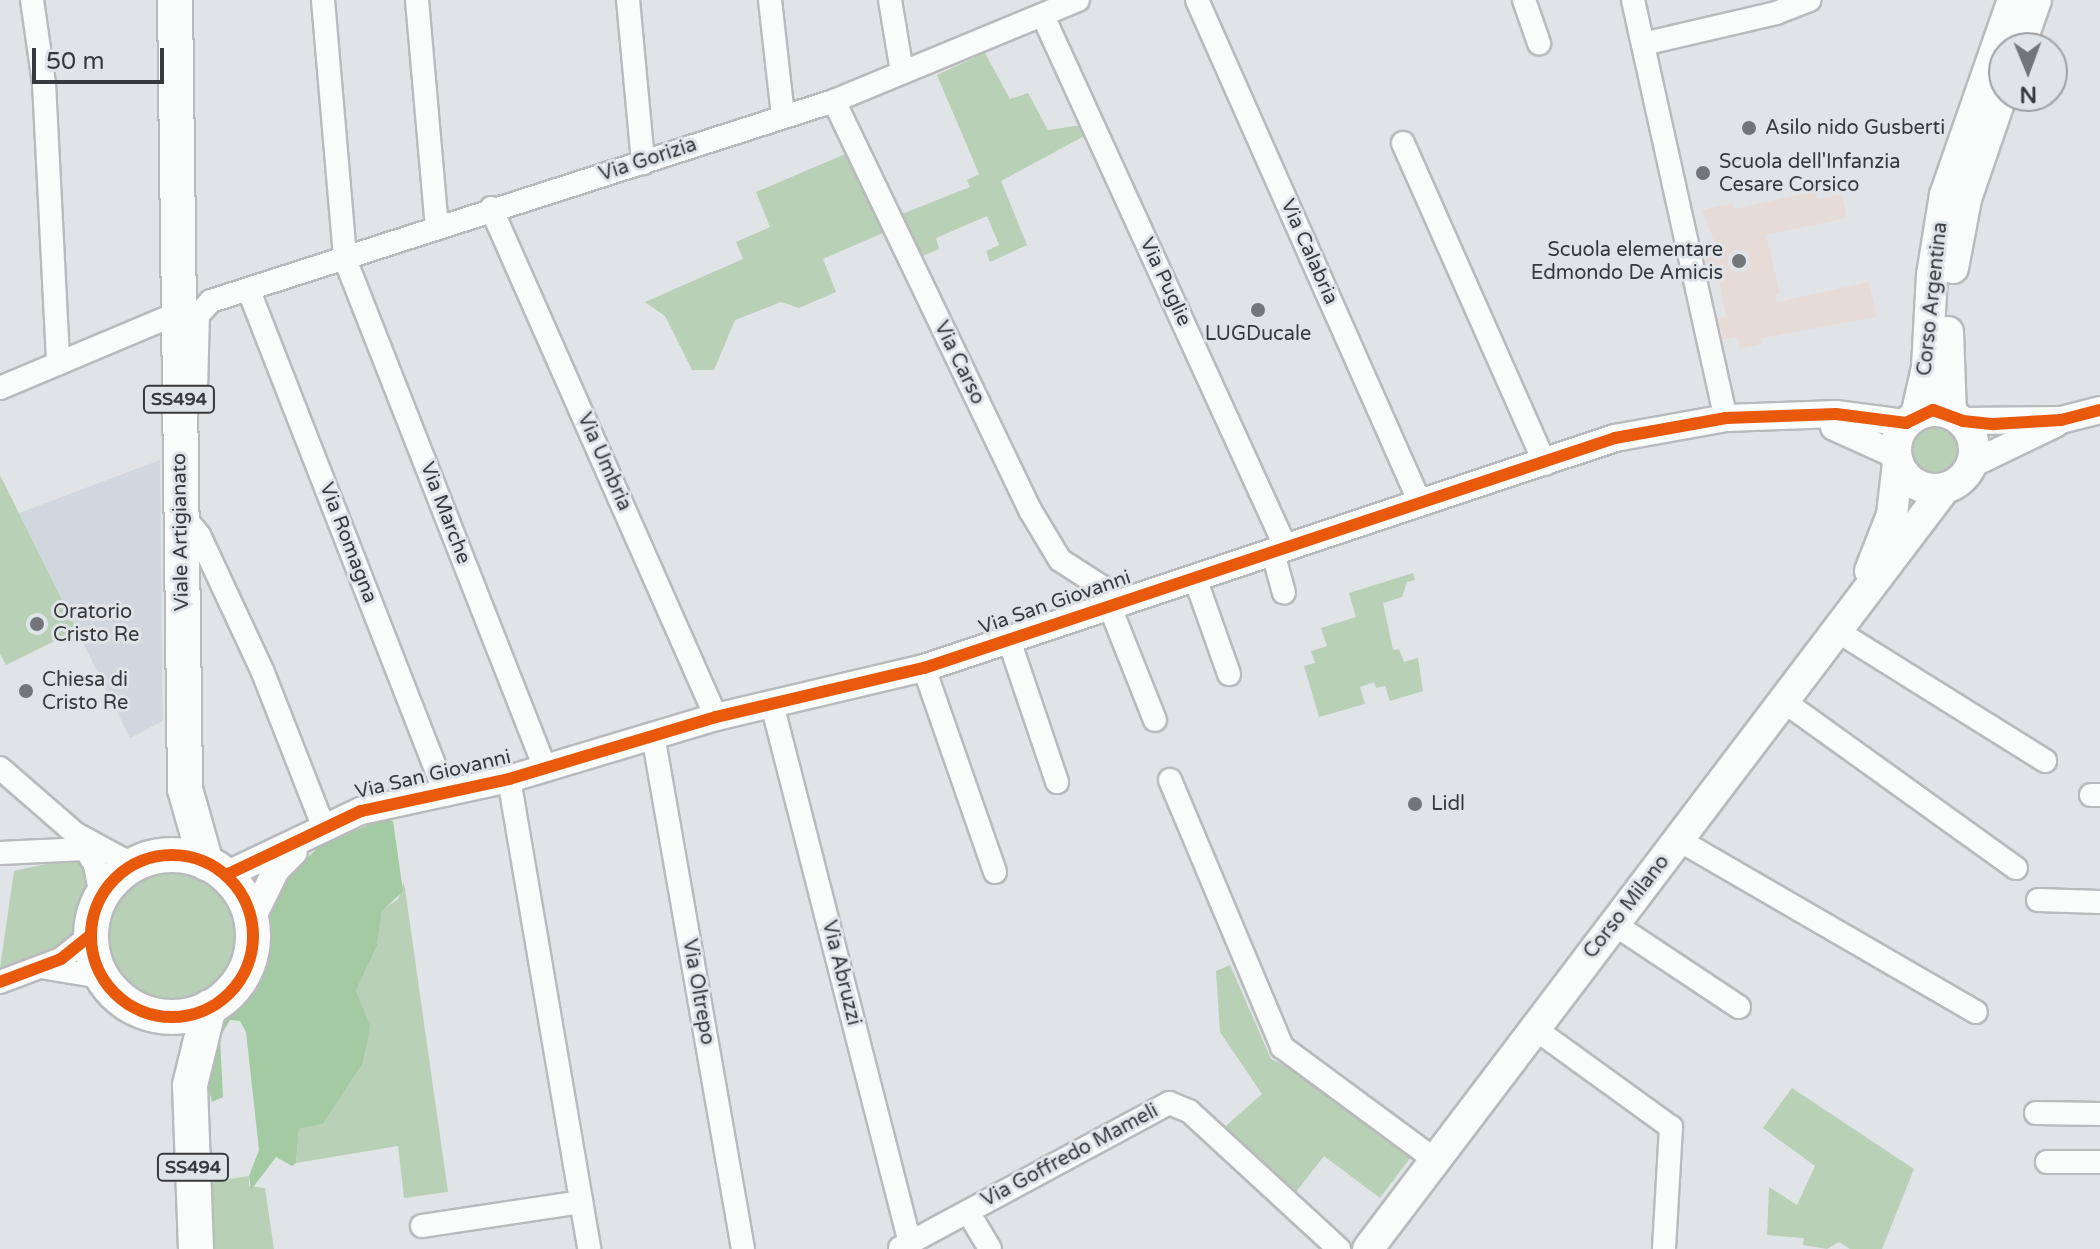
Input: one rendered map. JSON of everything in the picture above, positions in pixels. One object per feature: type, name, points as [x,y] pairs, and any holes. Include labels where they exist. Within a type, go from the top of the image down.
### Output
[{"type":"main road","name":"Corso Argentina","points":[[1897,458],[1927,367],[1932,275],[1945,195],[2013,0]]},
{"type":"main road","points":[[2025,32],[2036,0]]},
{"type":"main road","name":"Viale Artigianato","points":[[147,861],[175,830],[185,789],[173,2]]},
{"type":"main road","name":"Corso Argentina","points":[[1972,464],[1974,441],[1957,418],[1952,277],[1966,199],[1996,112]]},
{"type":"main road","points":[[1911,419],[1933,410],[1957,418]]},
{"type":"main road","points":[[1897,458],[1916,484],[1945,488],[1962,479],[1972,464]]},
{"type":"main road","name":"Corso Milano","points":[[1861,593],[1892,515],[1897,458]]},
{"type":"main road","name":"Corso Milano","points":[[1368,1249],[1390,1234],[1435,1160],[1679,840],[1861,593],[1887,569],[1945,488]]},
{"type":"main road","name":"Viale Artigianato","points":[[185,789],[216,869]]},
{"type":"main road","points":[[147,861],[216,869]]},
{"type":"main road","name":"SS494","points":[[101,895],[147,861]]},
{"type":"main road","name":"SS494","points":[[102,977],[122,999],[150,1013],[190,1014],[209,1007],[242,977],[251,957],[252,919],[242,892],[216,869]]},
{"type":"main road","points":[[101,895],[91,935],[102,977]]},
{"type":"main road","name":"SS494","points":[[196,1249],[190,1085],[209,1007]]},
{"type":"main road","name":"SS494","points":[[150,1013],[175,1048],[190,1085]]},
{"type":"street","points":[[32,0],[44,83],[58,364]]},
{"type":"street","name":"Via Marche","points":[[323,0],[345,259],[545,768]]},
{"type":"street","points":[[417,0],[437,227]]},
{"type":"street","points":[[628,0],[643,163]]},
{"type":"street","points":[[770,0],[783,115]]},
{"type":"street","points":[[890,0],[902,72]]},
{"type":"street","name":"Via Gorizia","points":[[211,301],[249,291],[491,208],[834,101],[1078,0]]},
{"type":"street","name":"Via Calabria","points":[[1197,0],[1421,505]]},
{"type":"street","points":[[1524,0],[1539,43]]},
{"type":"street","points":[[1633,0],[1726,418]]},
{"type":"street","points":[[1643,44],[1776,13],[1810,0]]},
{"type":"street","name":"Viale Artigianato","points":[[173,2],[166,246],[178,275]]},
{"type":"street","name":"Via Puglie","points":[[1043,16],[1280,551],[1284,593]]},
{"type":"street","name":"Via Carso","points":[[834,101],[1030,510],[1060,560],[1102,587],[1155,720]]},
{"type":"street","points":[[176,113],[191,134],[193,279],[196,293],[211,301],[198,315],[195,398],[180,442]]},
{"type":"street","points":[[1403,143],[1545,464]]},
{"type":"street","name":"Via Umbria","points":[[491,208],[716,717]]},
{"type":"street","name":"Via Romagna","points":[[249,291],[446,795]]},
{"type":"street","points":[[0,388],[178,313]]},
{"type":"street","points":[[1957,418],[2061,420],[2100,410]]},
{"type":"street","name":"Via San Giovanni","points":[[216,869],[261,862],[323,826],[383,805],[446,795],[716,717],[924,668],[1545,464],[1615,438],[1726,418],[1836,414],[1911,419]]},
{"type":"street","name":"Via San Giovanni","points":[[1792,418],[1853,432],[1897,458]]},
{"type":"street","points":[[1972,464],[2040,435],[2061,420]]},
{"type":"street","points":[[181,513],[199,535],[262,670],[323,826]]},
{"type":"street","points":[[1195,578],[1229,674]]},
{"type":"street","points":[[1834,629],[2045,761]]},
{"type":"street","points":[[1009,640],[1057,782]]},
{"type":"street","points":[[924,668],[995,872]]},
{"type":"street","points":[[1782,700],[2016,868]]},
{"type":"street","name":"Via Abruzzi","points":[[772,704],[905,1246]]},
{"type":"street","name":"Via Oltrepo","points":[[653,735],[743,1249]]},
{"type":"street","points":[[0,768],[80,842],[101,895]]},
{"type":"street","points":[[509,779],[589,1249]]},
{"type":"street","points":[[1170,780],[1282,1047],[1435,1160]]},
{"type":"street","name":"Via San Giovanni","points":[[252,919],[276,870],[323,826]]},
{"type":"street","points":[[1679,840],[1976,1012]]},
{"type":"street","points":[[0,853],[80,842],[147,861]]},
{"type":"street","points":[[2038,900],[2100,902]]},
{"type":"street","points":[[1614,924],[1739,1007]]},
{"type":"street","points":[[0,982],[45,968],[91,935]]},
{"type":"street","points":[[45,968],[102,977]]},
{"type":"street","points":[[1534,1028],[1671,1127],[1664,1249]]},
{"type":"street","name":"Via Goffredo Mameli","points":[[905,1246],[1169,1103],[1189,1111],[1339,1249]]},
{"type":"street","points":[[2036,1113],[2100,1114]]},
{"type":"street","points":[[2047,1162],[2100,1162]]},
{"type":"street","points":[[422,1226],[581,1202]]},
{"type":"street","points":[[974,1222],[990,1249]]},
{"type":"shaded area","name":"Scuola elementare Edmondo De Amicis","points":[[1815,191],[1818,199],[1842,194],[1847,218],[1766,235],[1780,293],[1775,295],[1777,302],[1869,282],[1877,317],[1762,338],[1762,344],[1740,349],[1737,337],[1723,340],[1718,318],[1726,316],[1717,272],[1709,273],[1704,252],[1717,249],[1702,210],[1732,203],[1734,209]]},
{"type":"shaded area","points":[[160,460],[163,721],[130,738],[19,513]]},
{"type":"green space","points":[[985,53],[1010,99],[1028,93],[1048,130],[1082,125],[1086,135],[1001,181],[1027,245],[990,262],[986,251],[999,245],[987,216],[936,238],[939,249],[918,258],[897,216],[970,187],[967,180],[979,174],[937,75]]},
{"type":"green space","points":[[850,152],[885,232],[823,259],[836,292],[799,308],[781,302],[735,320],[714,370],[692,370],[665,316],[645,302],[743,259],[736,242],[770,227],[756,192]]},
{"type":"green space","points":[[1935,425],[1953,432],[1960,450],[1953,468],[1935,475],[1917,468],[1910,450],[1917,432]]},
{"type":"green space","points":[[0,475],[77,630],[6,665],[0,654]]},
{"type":"green space","points":[[1413,573],[1415,580],[1407,582],[1402,597],[1383,603],[1393,650],[1399,649],[1404,662],[1418,658],[1423,691],[1390,701],[1385,686],[1376,688],[1374,682],[1360,687],[1365,704],[1319,717],[1304,666],[1315,663],[1311,651],[1327,646],[1321,628],[1356,617],[1349,593]]},
{"type":"green space","points":[[385,818],[393,821],[403,891],[382,911],[377,946],[356,991],[370,1026],[363,1063],[323,1124],[299,1129],[296,1163],[292,1166],[276,1157],[251,1190],[249,1176],[259,1150],[246,1032],[240,1021],[230,1020],[220,1037],[223,1097],[212,1102],[204,1074],[216,1026],[257,971],[276,887],[320,846]]},
{"type":"green space","points":[[78,857],[90,885],[80,933],[69,947],[0,968],[14,871]]},
{"type":"green space","points":[[171,869],[196,874],[218,888],[232,910],[237,935],[232,960],[218,982],[196,996],[171,1001],[146,996],[124,982],[110,960],[105,935],[110,910],[124,888],[146,874]]},
{"type":"green space","points":[[404,882],[448,1192],[404,1198],[398,1146],[296,1163],[299,1129],[323,1124],[363,1063],[369,1026],[356,991],[377,946],[382,910],[398,899]]},
{"type":"green space","points":[[1230,965],[1271,1059],[1293,1069],[1414,1153],[1380,1198],[1324,1156],[1293,1196],[1220,1131],[1262,1094],[1220,1032],[1216,971]]},
{"type":"green space","points":[[1792,1088],[1914,1169],[1882,1249],[1850,1249],[1839,1242],[1827,1249],[1803,1245],[1804,1238],[1767,1235],[1769,1187],[1797,1205],[1815,1166],[1763,1128]]},
{"type":"green space","points":[[249,1176],[249,1186],[265,1188],[274,1249],[208,1249],[204,1183]]},
{"type":"cycle path","points":[[226,875],[361,811],[509,779],[716,717],[924,668],[1615,438],[1726,418],[1836,414],[1906,423],[1933,410],[1963,421],[1994,424],[2061,420],[2100,410]]},
{"type":"cycle path","points":[[172,855],[203,861],[229,879],[247,905],[253,936],[247,967],[229,993],[203,1011],[172,1017],[141,1011],[115,993],[97,967],[91,936],[97,905],[115,879],[141,861],[172,855]]},
{"type":"cycle path","points":[[0,982],[61,959],[91,935]]},
{"type":"place","name":"Asilo nido Gusberti","points":[[1749,128]]},
{"type":"place","name":"Scuola dell'Infanzia Cesare Corsico","points":[[1703,173]]},
{"type":"place","name":"Scuola elementare Edmondo De Amicis","points":[[1739,261]]},
{"type":"place","name":"LUGDucale","points":[[1258,310]]},
{"type":"place","name":"Oratorio Cristo Re","points":[[37,624]]},
{"type":"place","name":"Chiesa di Cristo Re","points":[[26,691]]},
{"type":"place","name":"Lidl","points":[[1415,804]]}]
